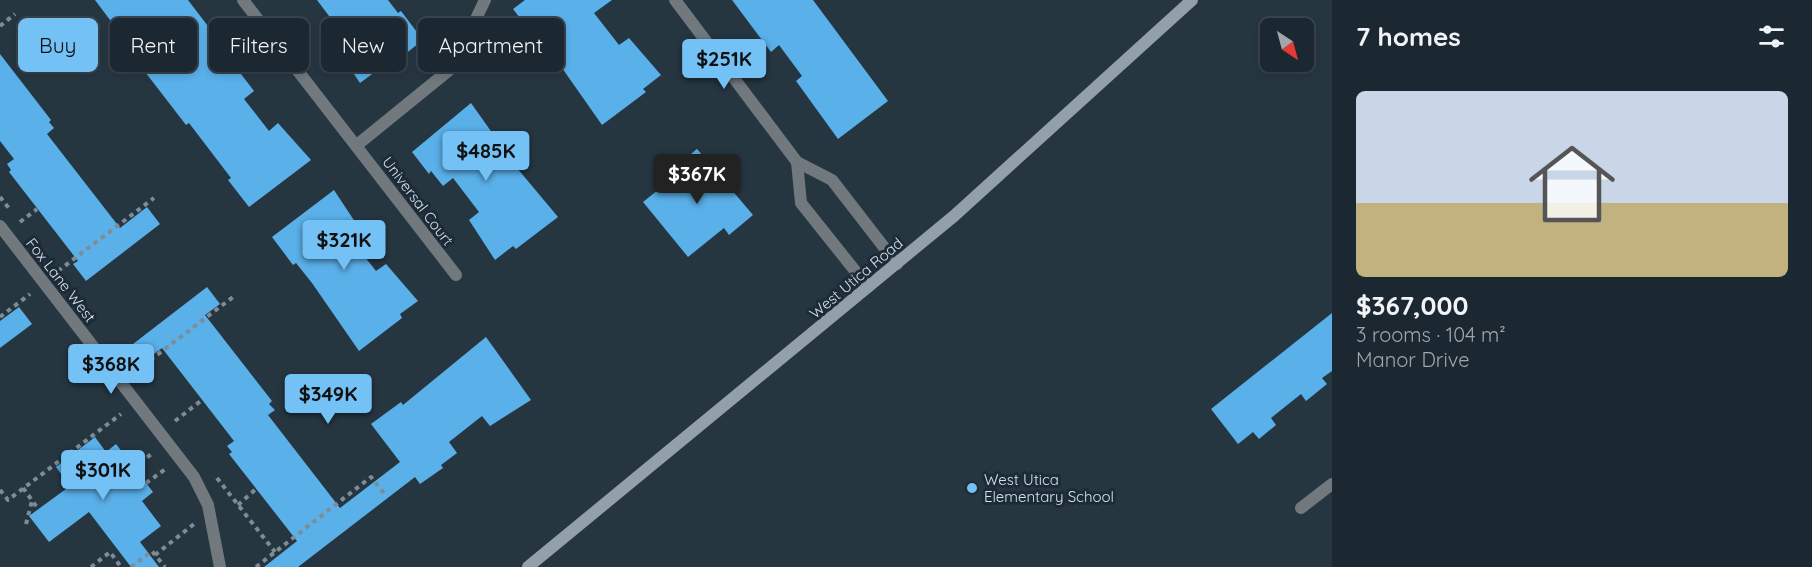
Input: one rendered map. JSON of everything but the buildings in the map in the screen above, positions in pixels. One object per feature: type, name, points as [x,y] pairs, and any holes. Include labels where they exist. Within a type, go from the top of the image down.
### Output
[{"type":"street","name":"Universal Court","points":[[243,0],[456,275]]},
{"type":"street","points":[[357,145],[453,67],[485,0]]},
{"type":"street","points":[[675,0],[797,162],[832,180],[897,264]]},
{"type":"street","name":"West Utica Road","points":[[528,567],[954,216],[1192,0]]},
{"type":"street","points":[[797,162],[801,203],[868,287]]},
{"type":"street","name":"Fox Lane West","points":[[0,226],[194,477],[208,505],[220,567]]},
{"type":"street","points":[[1301,508],[1332,484]]},
{"type":"path","points":[[0,26],[15,14]]},
{"type":"path","points":[[58,272],[154,198]]},
{"type":"path","points":[[20,222],[37,209]]},
{"type":"path","points":[[0,317],[33,291]]},
{"type":"path","points":[[135,372],[233,297]]},
{"type":"path","points":[[174,422],[202,400]]},
{"type":"path","points":[[0,490],[8,500],[124,412]]},
{"type":"path","points":[[140,463],[155,452]]},
{"type":"path","points":[[147,483],[167,468]]},
{"type":"path","points":[[256,567],[371,477],[386,496]]},
{"type":"path","points":[[23,488],[39,510]]},
{"type":"path","points":[[238,505],[256,489]]},
{"type":"path","points":[[26,524],[32,500]]},
{"type":"path","points":[[155,555],[197,522]]},
{"type":"path","points":[[131,567],[153,551],[165,567]]},
{"type":"path","points":[[91,567],[110,552],[121,567]]},
{"type":"place","name":"West Utica Elementary School","points":[[972,488]]}]
